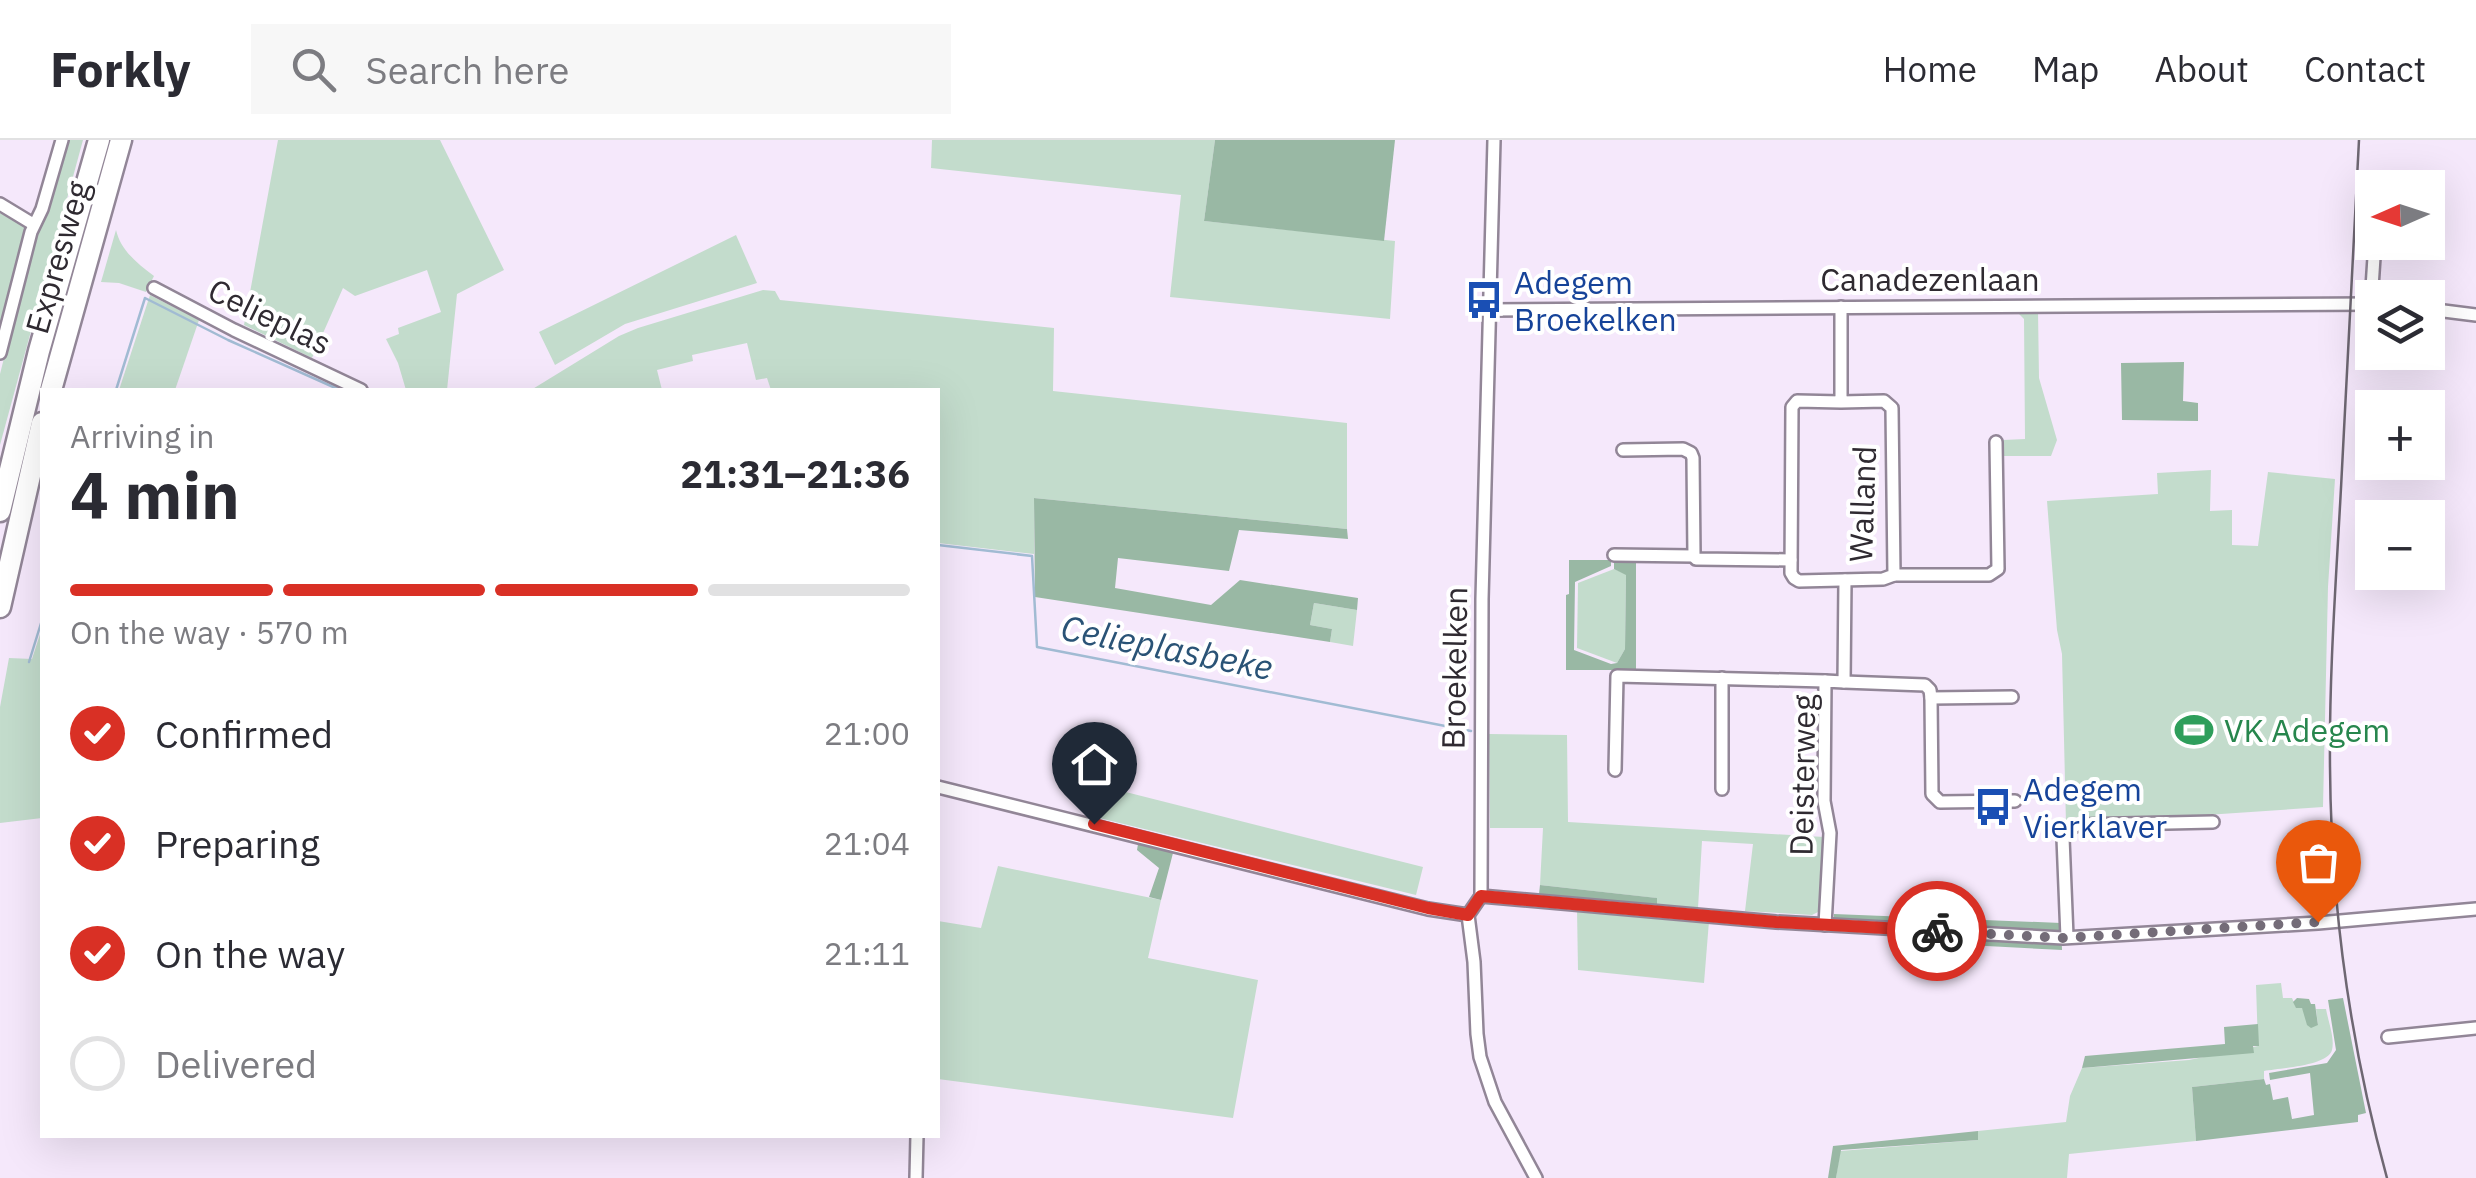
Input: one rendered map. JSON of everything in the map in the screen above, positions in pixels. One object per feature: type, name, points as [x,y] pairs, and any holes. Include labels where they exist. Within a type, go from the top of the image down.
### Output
[{"type":"highway","name":"Expresweg","points":[[0,511],[39,351],[99,140]]},
{"type":"highway","name":"Expresweg","points":[[52,388],[121,140]]},
{"type":"highway","points":[[0,608],[40,432]]},
{"type":"street","points":[[0,353],[34,224],[62,140]]},
{"type":"street","name":"Broekelken","points":[[1481,896],[1482,580],[1494,140]]},
{"type":"street","points":[[0,204],[34,224]]},
{"type":"street","name":"Celieplas","points":[[154,288],[358,388]]},
{"type":"street","name":"Canadezenlaan","points":[[1489,310],[2355,304]]},
{"type":"street","name":"Walland","points":[[1840,307],[1842,402]]},
{"type":"street","points":[[2445,311],[2476,314]]},
{"type":"street","name":"Walland","points":[[1884,401],[1892,408],[1894,575],[1883,579],[1798,581],[1791,573],[1792,407],[1797,402],[1842,402],[1884,401]]},
{"type":"street","points":[[1894,575],[1990,574],[1998,568],[1996,442]]},
{"type":"street","points":[[1622,450],[1690,453],[1694,556]]},
{"type":"street","points":[[1614,556],[1694,556],[1700,561],[1791,560]]},
{"type":"street","name":"Deisterweg","points":[[1824,925],[1830,833],[1824,800],[1825,681],[1844,682],[1845,580]]},
{"type":"street","points":[[1615,770],[1616,676],[1825,681]]},
{"type":"street","points":[[1722,678],[1722,789]]},
{"type":"street","points":[[1844,682],[1925,685],[1930,690],[1932,794],[1940,802],[2016,801]]},
{"type":"street","points":[[1931,698],[2012,697]]},
{"type":"street","points":[[940,786],[1468,915]]},
{"type":"street","points":[[2067,938],[2064,838],[2068,830],[2077,825],[2214,822]]},
{"type":"street","points":[[1536,1178],[1495,1102],[1480,1058],[1468,915],[1481,896],[1824,925],[2067,938],[2476,909]]},
{"type":"street","points":[[2388,1037],[2476,1028]]},
{"type":"street","points":[[916,1138],[916,1178]]},
{"type":"green space","points":[[67,140],[83,140],[0,445],[0,374],[34,238]]},
{"type":"green space","points":[[278,140],[440,140],[504,270],[457,294],[447,388],[405,388],[386,339],[399,334],[398,328],[441,312],[427,270],[355,296],[343,288],[312,358],[244,325]]},
{"type":"green space","points":[[932,140],[1215,140],[1204,221],[1395,241],[1390,319],[1170,297],[1181,195],[931,168]]},
{"type":"green space","points":[[1215,140],[1395,140],[1384,241],[1204,221]]},
{"type":"green space","points":[[0,213],[25,226],[26,236],[0,337]]},
{"type":"green space","points":[[116,230],[126,250],[154,276],[146,292],[101,282]]},
{"type":"green space","points":[[736,235],[757,283],[625,324],[555,365],[539,332]]},
{"type":"green space","points":[[763,290],[775,291],[780,300],[1054,328],[1053,391],[1347,423],[1347,529],[1034,498],[1034,554],[940,543],[940,388],[770,388],[767,378],[756,380],[747,343],[692,355],[693,361],[657,370],[662,388],[534,388],[638,328]]},
{"type":"green space","points":[[150,295],[199,320],[176,388],[120,388]]},
{"type":"green space","points":[[2016,311],[2038,311],[2039,378],[2057,440],[2051,456],[2003,456],[2003,440],[2025,439],[2024,319]]},
{"type":"green space","points":[[2184,362],[2183,401],[2198,403],[2198,421],[2122,420],[2121,363]]},
{"type":"green space","points":[[2211,470],[2210,511],[2232,510],[2232,545],[2258,546],[2268,472],[2335,479],[2328,587],[2323,807],[2083,819],[2066,824],[2062,654],[2047,501],[2158,494],[2157,473]]},
{"type":"green space","points":[[1034,498],[1347,529],[1348,539],[1239,530],[1229,571],[1118,558],[1115,588],[1211,605],[1240,580],[1358,598],[1357,610],[1314,603],[1310,625],[1332,629],[1330,642],[1035,597]]},
{"type":"green space","points":[[1569,560],[1611,560],[1611,566],[1575,582],[1574,650],[1611,664],[1617,663],[1625,649],[1626,575],[1614,569],[1614,560],[1636,561],[1636,670],[1566,670]]},
{"type":"green space","points":[[1614,569],[1626,574],[1625,649],[1617,663],[1577,648],[1578,583]]},
{"type":"green space","points":[[1314,603],[1357,610],[1353,646],[1330,642],[1332,629],[1310,625]]},
{"type":"green space","points":[[40,634],[40,818],[0,823],[0,707],[9,658],[32,659]]},
{"type":"green space","points":[[1489,734],[1567,735],[1568,822],[1824,837],[1818,912],[1812,915],[1745,911],[1753,844],[1702,841],[1698,908],[1657,905],[1656,898],[1540,885],[1543,828],[1490,828]]},
{"type":"green space","points":[[1102,786],[1423,867],[1416,895],[1095,817]]},
{"type":"green space","points":[[1138,844],[1173,853],[1161,900],[1149,897],[1159,868],[1137,850]]},
{"type":"green space","points":[[998,866],[1161,900],[1148,958],[1258,980],[1233,1118],[940,1079],[940,921],[981,928]]},
{"type":"green space","points":[[1540,885],[1657,898],[1657,905],[1539,894]]},
{"type":"green space","points":[[1577,909],[1709,921],[1704,983],[1578,970]]},
{"type":"green space","points":[[1834,914],[2061,923],[2062,950],[1891,941],[1891,925],[1834,921]]},
{"type":"green space","points":[[2281,983],[2283,998],[2292,998],[2296,1007],[2302,1008],[2318,1025],[2316,1009],[2326,1009],[2332,1050],[2313,1063],[2264,1071],[2264,1079],[2192,1087],[2196,1141],[2069,1154],[2067,1178],[1836,1178],[1840,1151],[1978,1140],[1978,1131],[2066,1122],[2070,1096],[2082,1068],[2189,1060],[2258,1046],[2256,985]]},
{"type":"green space","points":[[2297,998],[2315,1004],[2318,1025],[2307,1025],[2302,1008],[2296,1008],[2293,1002]]},
{"type":"green space","points":[[2343,998],[2366,1113],[2358,1115],[2358,1122],[2196,1141],[2192,1087],[2264,1079],[2266,1085],[2270,1084],[2273,1100],[2288,1097],[2292,1119],[2314,1115],[2310,1073],[2270,1080],[2269,1073],[2327,1063],[2336,1050],[2328,1000]]},
{"type":"green space","points":[[2258,1024],[2259,1046],[2253,1046],[2254,1053],[2082,1068],[2085,1056],[2225,1044],[2224,1027]]},
{"type":"green space","points":[[1978,1131],[1978,1140],[1841,1150],[1836,1178],[1828,1178],[1833,1146]]},
{"type":"waterway","name":"Celieplasbeke","points":[[117,388],[145,298],[336,388]]},
{"type":"waterway","name":"Celieplasbeke","points":[[940,545],[1032,556],[1037,647],[1471,731]]},
{"type":"waterway","name":"Celieplasbeke","points":[[29,662],[40,626]]},
{"type":"railway","points":[[2359,140],[2332,662],[2331,819],[2339,923],[2353,1026],[2387,1178]]},
{"type":"way so far","points":[[1937,931],[2063,938],[2318,922]]},
{"type":"place","name":"Adegem Broekelken","points":[[1484,300]]},
{"type":"place","name":"VK Adegem","points":[[2194,730]]},
{"type":"place","name":"Adegem Vierklaver","points":[[1993,807]]},
{"type":"route","points":[[1094,824],[1468,915],[1481,896],[1776,922],[1937,931]]}]
